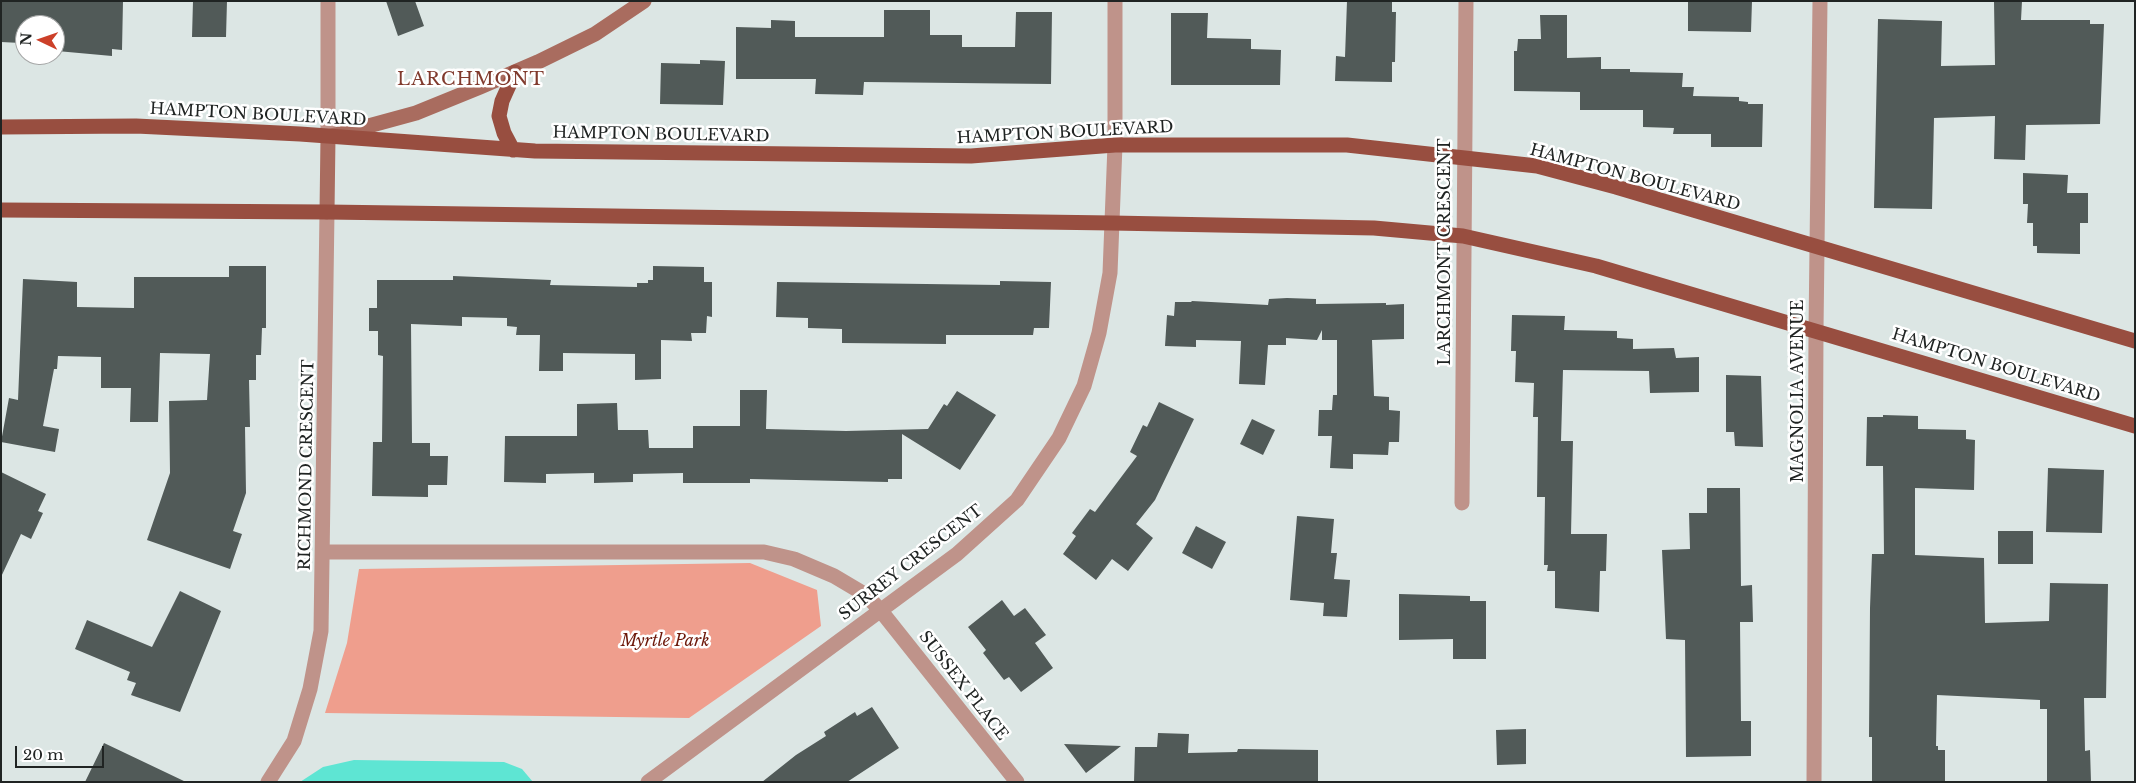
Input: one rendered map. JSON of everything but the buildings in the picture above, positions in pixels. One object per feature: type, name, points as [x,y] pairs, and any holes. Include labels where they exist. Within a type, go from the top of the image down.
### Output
[{"type":"main road","points":[[328,137],[416,113],[515,72],[595,34],[644,1]]},
{"type":"main road","points":[[514,150],[504,133],[499,116],[502,100],[515,72]]},
{"type":"main road","name":"HAMPTON BOULEVARD","points":[[1,127],[136,126],[514,150],[971,156],[1115,145],[1347,145],[1537,166],[2135,341]]},
{"type":"main road","name":"RICHMOND CRESCENT","points":[[327,212],[328,137]]},
{"type":"main road","name":"HAMPTON BOULEVARD","points":[[1,210],[327,212],[1112,222],[1374,228],[1463,236],[1596,266],[2135,426]]},
{"type":"street","points":[[328,1],[328,137]]},
{"type":"street","name":"SURREY CRESCENT","points":[[648,782],[957,554],[1017,500],[1059,438],[1084,386],[1099,332],[1110,273],[1115,145],[1115,1]]},
{"type":"street","name":"LARCHMONT CRESCENT","points":[[1462,504],[1463,157],[1466,1]]},
{"type":"street","name":"MAGNOLIA AVENUE","points":[[1814,782],[1820,1]]},
{"type":"street","name":"RICHMOND CRESCENT","points":[[268,782],[294,741],[310,689],[321,630],[324,552],[327,212]]},
{"type":"street","points":[[324,552],[764,552],[794,558],[834,576],[866,595],[881,611]]},
{"type":"street","name":"SUSSEX PLACE","points":[[881,611],[1017,782]]},
{"type":"green space","name":"Myrtle Park","points":[[750,563],[817,590],[821,626],[689,718],[325,713],[347,643],[359,569]]},
{"type":"shaded area","points":[[354,760],[504,762],[522,769],[533,782],[300,782],[323,767]]},
{"type":"district","name":"LARCHMONT","points":[[471,80]]}]
